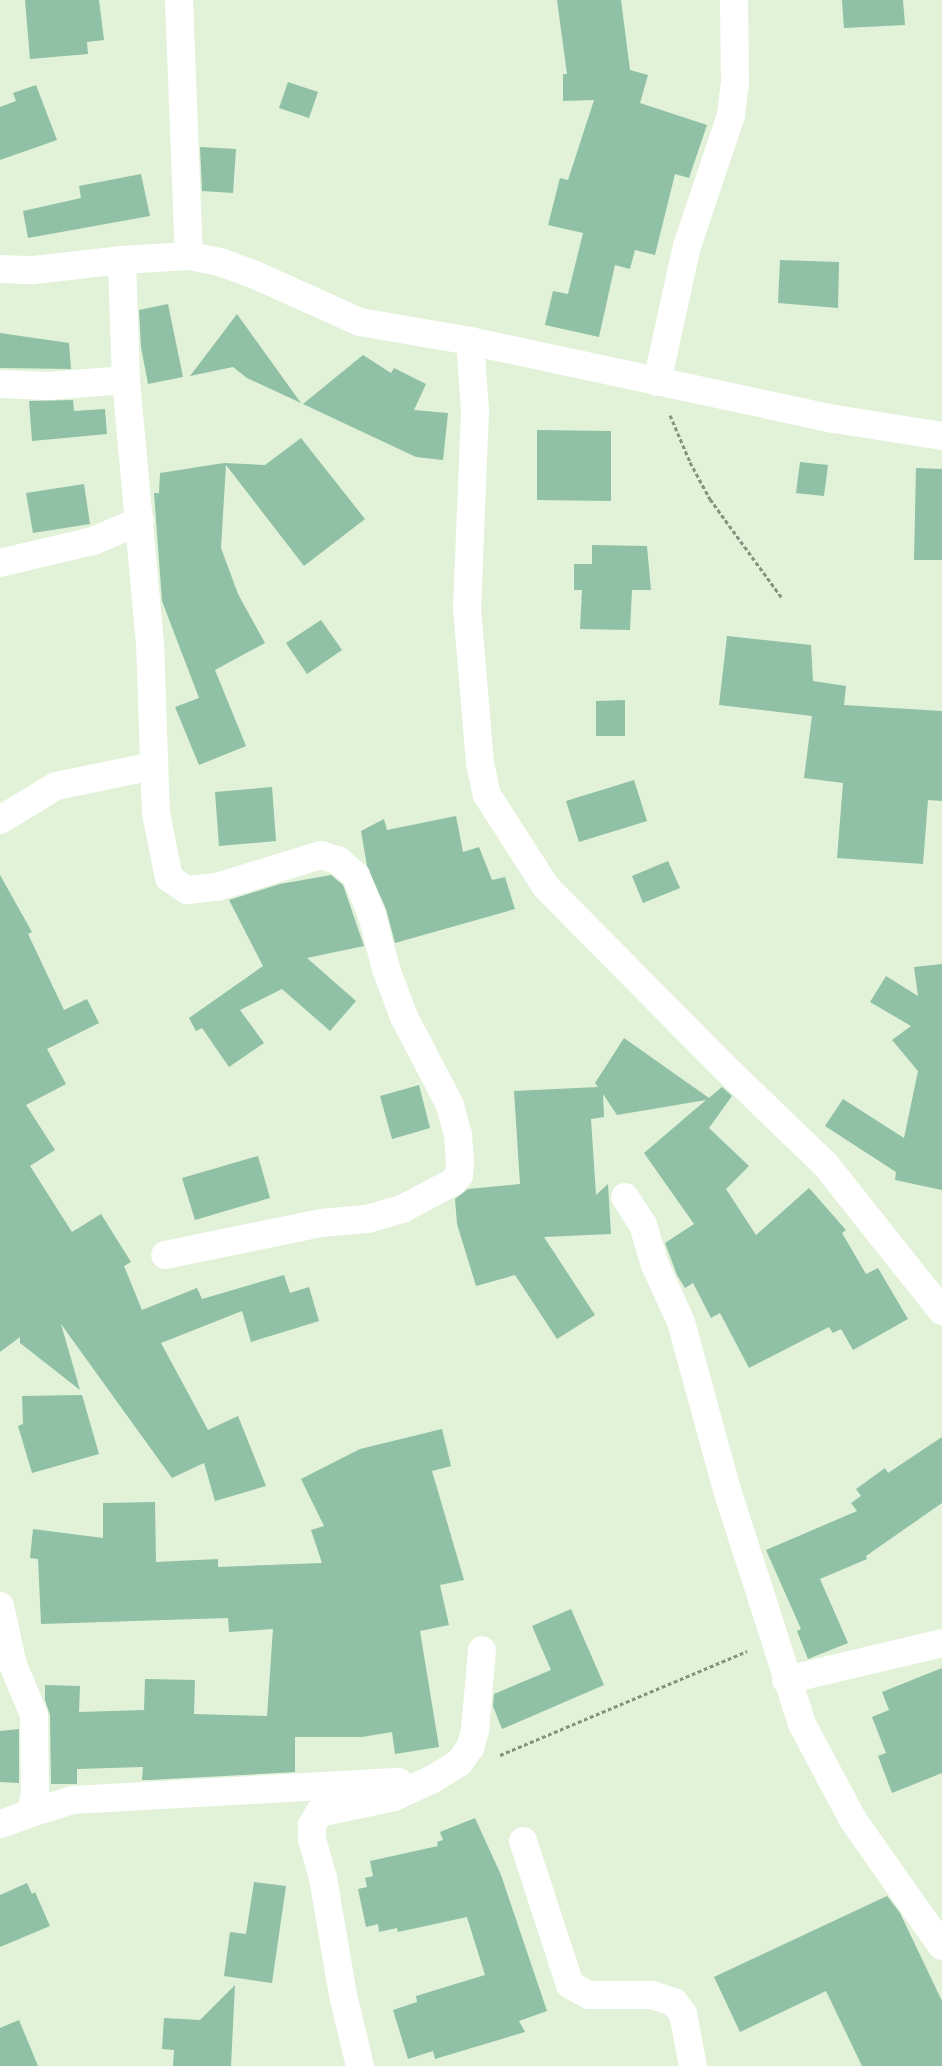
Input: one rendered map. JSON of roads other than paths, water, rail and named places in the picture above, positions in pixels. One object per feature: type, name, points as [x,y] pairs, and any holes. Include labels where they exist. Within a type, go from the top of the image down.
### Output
[{"type":"street","points":[[179,0],[189,256]]},
{"type":"street","points":[[657,382],[687,246],[731,116],[735,84],[734,0]]},
{"type":"street","points":[[0,269],[33,270],[122,260],[189,256],[220,262],[253,274],[360,322],[470,341],[835,419],[942,436]]},
{"type":"street","points":[[122,260],[126,380],[150,643],[156,813],[169,878],[181,888],[217,888],[321,855],[339,861],[356,876],[404,1017],[450,1105],[458,1134],[460,1164],[459,1175],[453,1182],[402,1209],[367,1219],[320,1223],[165,1255]]},
{"type":"street","points":[[470,341],[475,411],[467,608],[480,763],[487,796],[546,888],[721,1064],[826,1164],[942,1311]]},
{"type":"street","points":[[0,384],[48,386],[126,380]]},
{"type":"street","points":[[0,563],[93,541],[140,521]]},
{"type":"street","points":[[0,820],[56,786],[153,766]]},
{"type":"street","points":[[625,1197],[643,1225],[655,1265],[681,1322],[727,1490],[773,1640],[802,1724],[854,1820],[942,1946]]},
{"type":"street","points":[[0,1606],[13,1665],[34,1716],[36,1792],[31,1813]]},
{"type":"street","points":[[786,1680],[942,1643]]},
{"type":"street","points":[[360,2066],[342,1995],[323,1878],[312,1839],[312,1825],[319,1813],[326,1810],[394,1797],[434,1780],[459,1763],[470,1748],[475,1730],[482,1650]]},
{"type":"street","points":[[0,1824],[73,1800],[230,1794],[434,1780]]},
{"type":"street","points":[[523,1841],[570,1985],[589,1995],[652,1995],[674,2002],[683,2014],[693,2066]]}]
